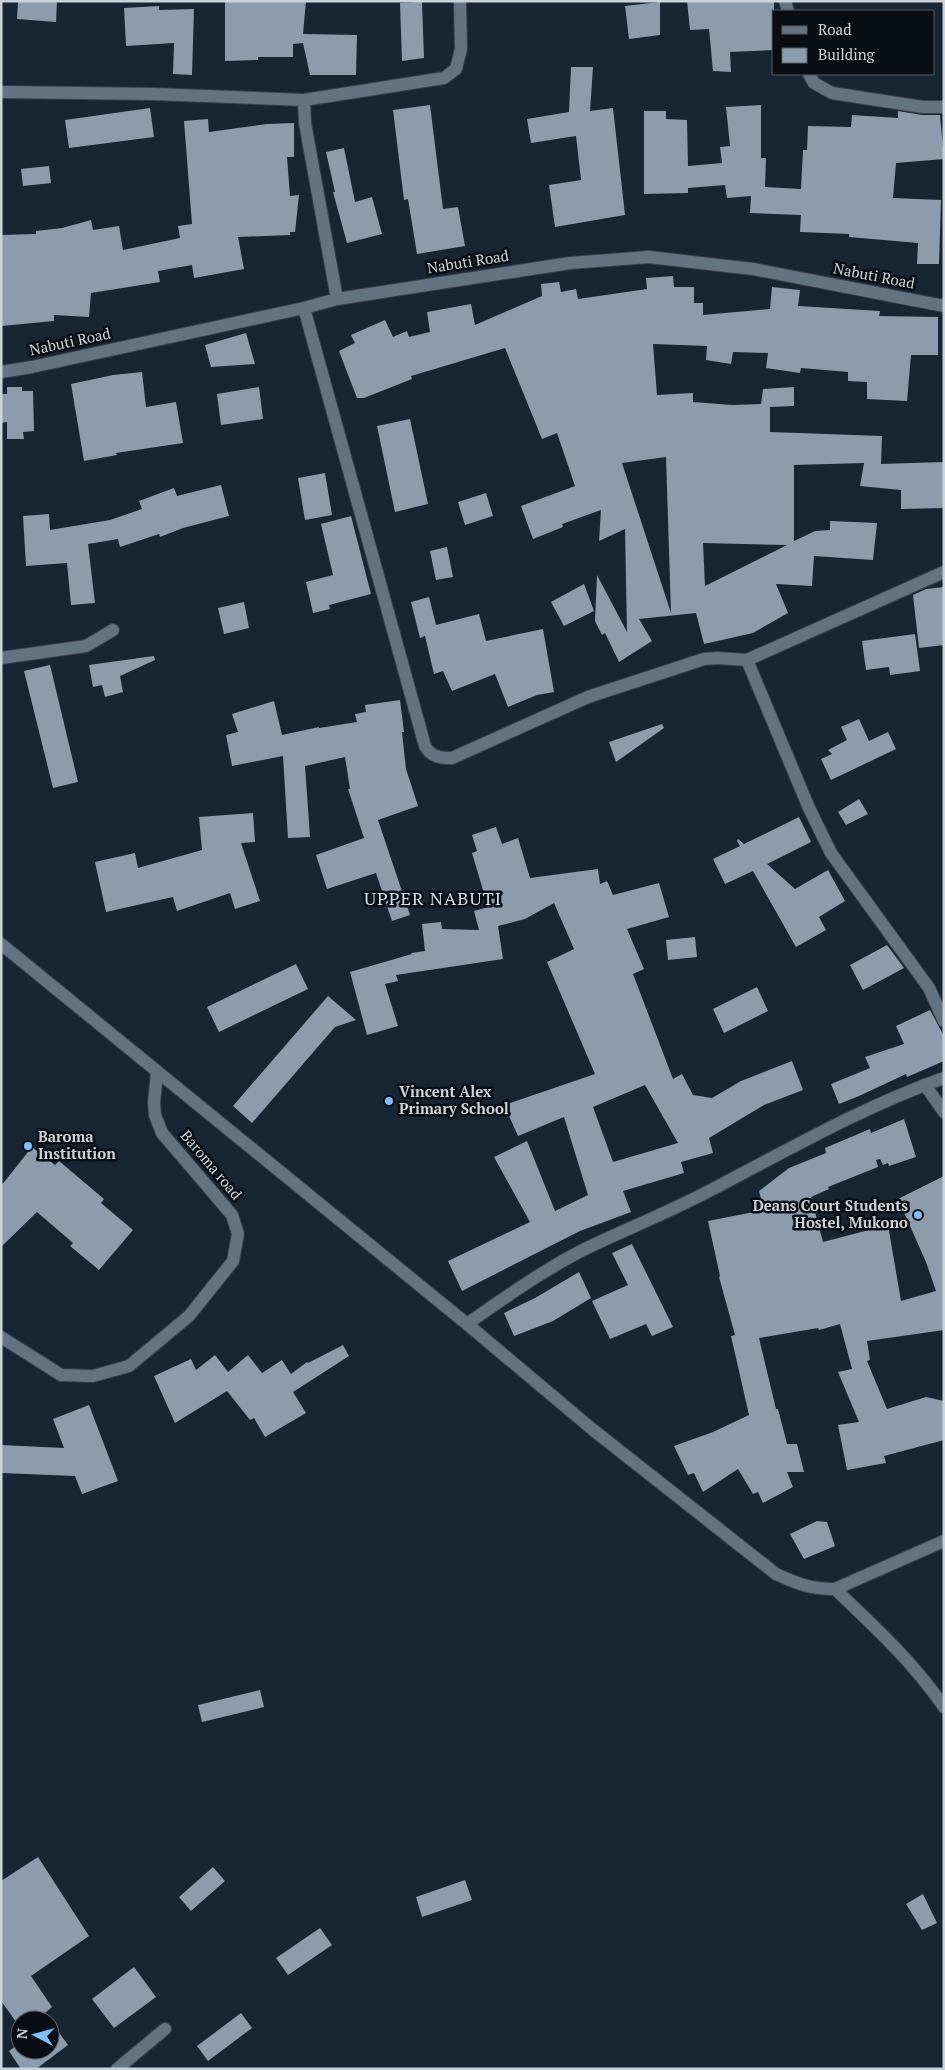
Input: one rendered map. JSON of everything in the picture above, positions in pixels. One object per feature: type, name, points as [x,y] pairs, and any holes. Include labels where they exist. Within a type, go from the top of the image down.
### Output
[{"type":"street","points":[[1,92],[154,94],[304,100],[444,78],[456,69],[461,49],[460,1]]},
{"type":"street","points":[[810,75],[814,83],[832,93],[922,107],[944,107]]},
{"type":"street","points":[[304,100],[305,123],[337,299]]},
{"type":"street","name":"Nabuti Road","points":[[1,372],[32,367],[304,308],[337,299],[570,264],[649,257],[753,269],[944,306]]},
{"type":"street","points":[[304,308],[425,746],[429,754],[440,758],[452,758],[588,697],[704,659],[747,660],[944,572]]},
{"type":"street","points":[[1,658],[86,646],[113,630]]},
{"type":"street","points":[[747,660],[809,808],[831,853],[929,988],[944,1021]]},
{"type":"street","points":[[1,944],[467,1324],[592,1430],[776,1574],[802,1586],[835,1589],[944,1541]]},
{"type":"street","name":"Baroma road","points":[[1,1337],[61,1375],[94,1376],[129,1366],[189,1316],[233,1261],[238,1234],[232,1215],[162,1132],[155,1115],[154,1103],[157,1072]]},
{"type":"street","points":[[467,1324],[526,1285],[588,1248],[664,1214],[904,1092],[944,1078]]},
{"type":"street","points":[[925,1085],[944,1112]]},
{"type":"street","points":[[835,1589],[931,1688],[944,1707]]},
{"type":"street","points":[[117,2069],[165,2029]]},
{"type":"building","points":[[18,1],[57,1],[56,22],[17,19]]},
{"type":"building","points":[[225,1],[306,1],[303,34],[357,35],[356,75],[310,75],[303,43],[293,44],[293,57],[258,57],[258,60],[225,61]]},
{"type":"building","points":[[687,1],[774,1],[774,10],[772,10],[772,50],[730,52],[731,72],[713,71],[709,29],[690,30]]},
{"type":"building","points":[[422,2],[424,58],[402,61],[400,3]]},
{"type":"building","points":[[660,2],[660,35],[629,39],[625,6]]},
{"type":"building","points":[[159,6],[159,10],[194,9],[192,75],[173,74],[174,43],[126,46],[124,8]]},
{"type":"building","points":[[571,67],[593,67],[590,111],[613,108],[625,215],[555,227],[549,185],[581,180],[576,136],[531,143],[527,119],[569,112]]},
{"type":"building","points":[[430,105],[443,209],[458,207],[465,246],[417,254],[408,199],[404,200],[393,110]]},
{"type":"building","points":[[761,105],[761,158],[766,158],[765,187],[801,189],[803,150],[807,150],[808,126],[851,127],[852,115],[898,118],[898,111],[922,115],[940,115],[944,159],[896,163],[893,198],[941,200],[939,264],[917,264],[918,243],[849,237],[849,234],[800,232],[801,215],[750,213],[751,196],[727,198],[725,185],[688,188],[688,193],[644,194],[644,111],[666,111],[666,119],[687,120],[688,166],[722,163],[720,147],[730,146],[726,107]]},
{"type":"building","points":[[150,108],[154,137],[69,148],[65,120]]},
{"type":"building","points":[[208,119],[209,132],[267,124],[294,123],[294,157],[287,157],[290,196],[299,195],[295,232],[290,232],[290,235],[238,237],[244,269],[194,278],[192,265],[158,271],[160,282],[91,293],[89,317],[54,315],[54,321],[1,326],[1,235],[36,234],[36,231],[62,228],[91,220],[93,230],[119,226],[123,250],[180,238],[178,226],[192,224],[184,121]]},
{"type":"building","points":[[344,148],[355,202],[372,197],[382,234],[347,243],[333,192],[335,192],[326,152]]},
{"type":"building","points":[[49,166],[51,183],[23,186],[21,169]]},
{"type":"building","points":[[673,276],[674,287],[694,287],[694,303],[703,303],[703,315],[770,309],[772,287],[800,290],[798,306],[880,311],[879,316],[938,317],[938,355],[911,355],[907,401],[867,399],[867,382],[848,381],[848,372],[801,368],[800,373],[766,368],[768,353],[733,352],[731,364],[706,360],[707,346],[653,344],[657,395],[693,393],[693,402],[732,405],[761,404],[763,389],[794,387],[794,406],[770,407],[770,432],[882,436],[881,464],[944,462],[944,508],[901,509],[901,490],[860,486],[864,463],[794,465],[794,541],[815,531],[830,530],[830,521],[877,523],[873,560],[814,556],[812,586],[776,584],[788,613],[753,633],[704,644],[696,613],[639,619],[652,641],[619,662],[605,633],[602,635],[595,621],[597,575],[627,632],[625,529],[599,541],[601,510],[562,524],[563,527],[533,539],[521,506],[575,486],[557,433],[542,439],[505,348],[411,376],[412,379],[364,398],[357,398],[339,351],[355,343],[351,335],[385,320],[393,337],[407,331],[409,337],[430,332],[427,312],[471,304],[475,325],[542,296],[541,284],[559,282],[561,292],[576,289],[578,299],[647,289],[646,278]],"holes":[[[666,457],[671,613],[622,463]],[[703,543],[787,545],[705,586]]]},
{"type":"building","points":[[246,333],[255,364],[211,367],[205,345]]},
{"type":"building","points":[[142,372],[146,407],[176,402],[183,443],[116,453],[117,455],[84,461],[71,384],[113,375]]},
{"type":"building","points":[[7,387],[22,387],[22,391],[33,391],[34,431],[23,432],[24,439],[7,439],[7,422],[1,423],[1,394],[7,394]]},
{"type":"building","points":[[259,387],[263,419],[221,425],[217,394]]},
{"type":"building","points":[[410,419],[428,504],[395,512],[377,426]]},
{"type":"building","points":[[325,473],[332,515],[305,520],[298,478]]},
{"type":"building","points":[[221,485],[229,516],[183,528],[160,537],[159,534],[120,547],[118,539],[88,544],[95,603],[71,605],[67,563],[26,566],[23,516],[49,514],[50,530],[110,520],[142,509],[139,501],[174,488],[177,496]]},
{"type":"building","points":[[486,493],[493,516],[465,525],[458,502]]},
{"type":"building","points":[[351,516],[371,594],[329,605],[330,609],[313,613],[306,582],[333,575],[321,524]]},
{"type":"building","points":[[447,547],[453,577],[436,580],[430,551]]},
{"type":"building","points":[[584,584],[594,611],[564,626],[551,602]]},
{"type":"building","points":[[944,587],[944,645],[919,648],[913,595],[926,589]]},
{"type":"building","points":[[429,597],[436,625],[479,614],[486,641],[543,629],[554,692],[537,695],[508,707],[495,674],[452,691],[443,671],[434,674],[425,636],[420,638],[411,602]]},
{"type":"building","points":[[244,602],[249,628],[224,634],[218,608]]},
{"type":"building","points":[[915,634],[920,671],[890,675],[889,667],[866,670],[862,641]]},
{"type":"building","points":[[154,656],[155,660],[120,676],[123,692],[105,697],[102,685],[93,687],[89,665]]},
{"type":"building","points":[[50,665],[78,782],[53,788],[24,671]]},
{"type":"building","points":[[400,700],[406,769],[418,806],[378,820],[410,915],[392,921],[376,873],[327,889],[316,855],[364,838],[348,789],[350,789],[345,757],[305,766],[310,837],[288,838],[283,756],[232,766],[226,735],[238,732],[232,714],[274,701],[282,735],[319,727],[357,722],[355,714],[366,712],[365,705]]},
{"type":"building","points":[[859,719],[869,741],[888,732],[896,749],[831,780],[821,759],[832,754],[828,750],[847,740],[841,727]]},
{"type":"building","points":[[662,724],[664,728],[616,762],[609,742]]},
{"type":"building","points":[[859,799],[868,814],[846,825],[838,812]]},
{"type":"building","points":[[253,813],[255,842],[241,843],[260,901],[235,909],[230,893],[177,911],[173,897],[106,912],[95,862],[135,853],[138,868],[202,850],[199,817]]},
{"type":"building","points":[[799,817],[811,842],[767,864],[795,889],[828,870],[845,901],[819,917],[826,930],[796,947],[753,871],[725,884],[713,859],[740,846],[737,841],[738,839],[744,844]]},
{"type":"building","points":[[496,827],[502,844],[518,838],[530,878],[598,869],[600,884],[607,881],[613,895],[659,883],[669,917],[627,929],[644,969],[633,974],[673,1079],[682,1074],[693,1095],[712,1098],[741,1081],[792,1061],[803,1090],[764,1105],[709,1138],[713,1153],[681,1162],[684,1173],[623,1191],[631,1212],[580,1231],[462,1291],[448,1261],[530,1222],[494,1157],[527,1141],[555,1211],[588,1195],[564,1117],[518,1136],[504,1105],[595,1074],[547,962],[574,949],[554,903],[525,919],[498,926],[503,959],[396,975],[398,981],[385,984],[398,1026],[367,1035],[350,972],[411,953],[425,951],[422,924],[441,922],[442,929],[479,930],[474,911],[488,907],[472,853],[477,851],[472,835]],"holes":[[[645,1085],[678,1143],[613,1162],[593,1107]]]},
{"type":"building","points":[[695,937],[697,957],[668,960],[666,940]]},
{"type":"building","points":[[887,945],[904,968],[863,990],[850,965]]},
{"type":"building","points":[[296,964],[308,989],[219,1032],[207,1007]]},
{"type":"building","points":[[757,987],[768,1011],[724,1033],[713,1009]]},
{"type":"building","points":[[328,996],[356,1020],[335,1027],[252,1123],[233,1106]]},
{"type":"building","points":[[930,1010],[944,1036],[944,1061],[907,1077],[906,1074],[839,1104],[831,1084],[870,1068],[865,1057],[904,1044],[896,1026]]},
{"type":"building","points":[[904,1119],[916,1157],[889,1166],[888,1163],[883,1165],[880,1159],[876,1160],[878,1167],[828,1187],[829,1189],[811,1197],[823,1242],[888,1225],[901,1301],[936,1291],[926,1262],[898,1199],[944,1176],[944,1330],[867,1341],[870,1360],[867,1361],[887,1409],[926,1397],[944,1401],[944,1440],[884,1456],[886,1463],[847,1470],[838,1425],[859,1422],[838,1372],[852,1369],[840,1324],[819,1330],[818,1328],[759,1338],[776,1409],[778,1409],[787,1444],[797,1444],[804,1472],[787,1472],[793,1487],[763,1503],[758,1492],[753,1494],[738,1469],[703,1492],[694,1473],[688,1475],[674,1446],[713,1432],[749,1415],[731,1336],[735,1335],[719,1277],[708,1221],[764,1210],[759,1191],[789,1168],[826,1153],[825,1148],[870,1129],[871,1133]]},
{"type":"building","points":[[32,1147],[55,1165],[59,1161],[104,1199],[101,1203],[133,1230],[99,1270],[70,1246],[73,1243],[37,1212],[1,1247],[1,1186]]},
{"type":"building","points":[[632,1244],[673,1327],[652,1336],[646,1324],[610,1339],[592,1301],[628,1285],[612,1253]]},
{"type":"building","points":[[579,1272],[591,1298],[553,1321],[514,1336],[504,1313],[535,1298]]},
{"type":"building","points":[[343,1345],[349,1356],[293,1392],[306,1413],[265,1437],[254,1418],[250,1420],[227,1391],[175,1423],[154,1376],[191,1359],[196,1370],[215,1355],[228,1372],[248,1355],[262,1373],[282,1360],[291,1374],[307,1362]]},
{"type":"building","points":[[89,1405],[118,1481],[82,1494],[75,1476],[1,1473],[1,1445],[64,1448],[53,1419]]},
{"type":"building","points":[[817,1521],[827,1522],[835,1546],[804,1559],[790,1534]]},
{"type":"building","points":[[260,1690],[264,1707],[202,1722],[198,1705]]},
{"type":"building","points":[[38,1857],[89,1936],[31,1976],[52,2007],[48,2010],[10,2010],[10,2013],[1,2001],[1,1881]]},
{"type":"building","points":[[213,1867],[225,1881],[191,1911],[179,1897]]},
{"type":"building","points":[[465,1880],[472,1900],[422,1917],[416,1897]]},
{"type":"building","points":[[923,1894],[937,1923],[922,1930],[906,1904]]},
{"type":"building","points":[[320,1928],[332,1945],[288,1975],[276,1958]]},
{"type":"building","points":[[134,1967],[156,1997],[114,2028],[92,1999]]},
{"type":"building","points":[[241,2013],[252,2028],[208,2061],[197,2046]]},
{"type":"building","points":[[60,2034],[68,2045],[60,2051]]},
{"type":"building","points":[[15,2060],[48,2060],[36,2069],[21,2069]]},
{"type":"place","name":"Vincent Alex Primary School","points":[[389,1101]]},
{"type":"place","name":"Baroma Institution","points":[[28,1146]]},
{"type":"place","name":"Deans Court Students Hostel, Mukono","points":[[918,1215]]},
{"type":"district","name":"UPPER NABUTI","points":[[433,899]]}]
